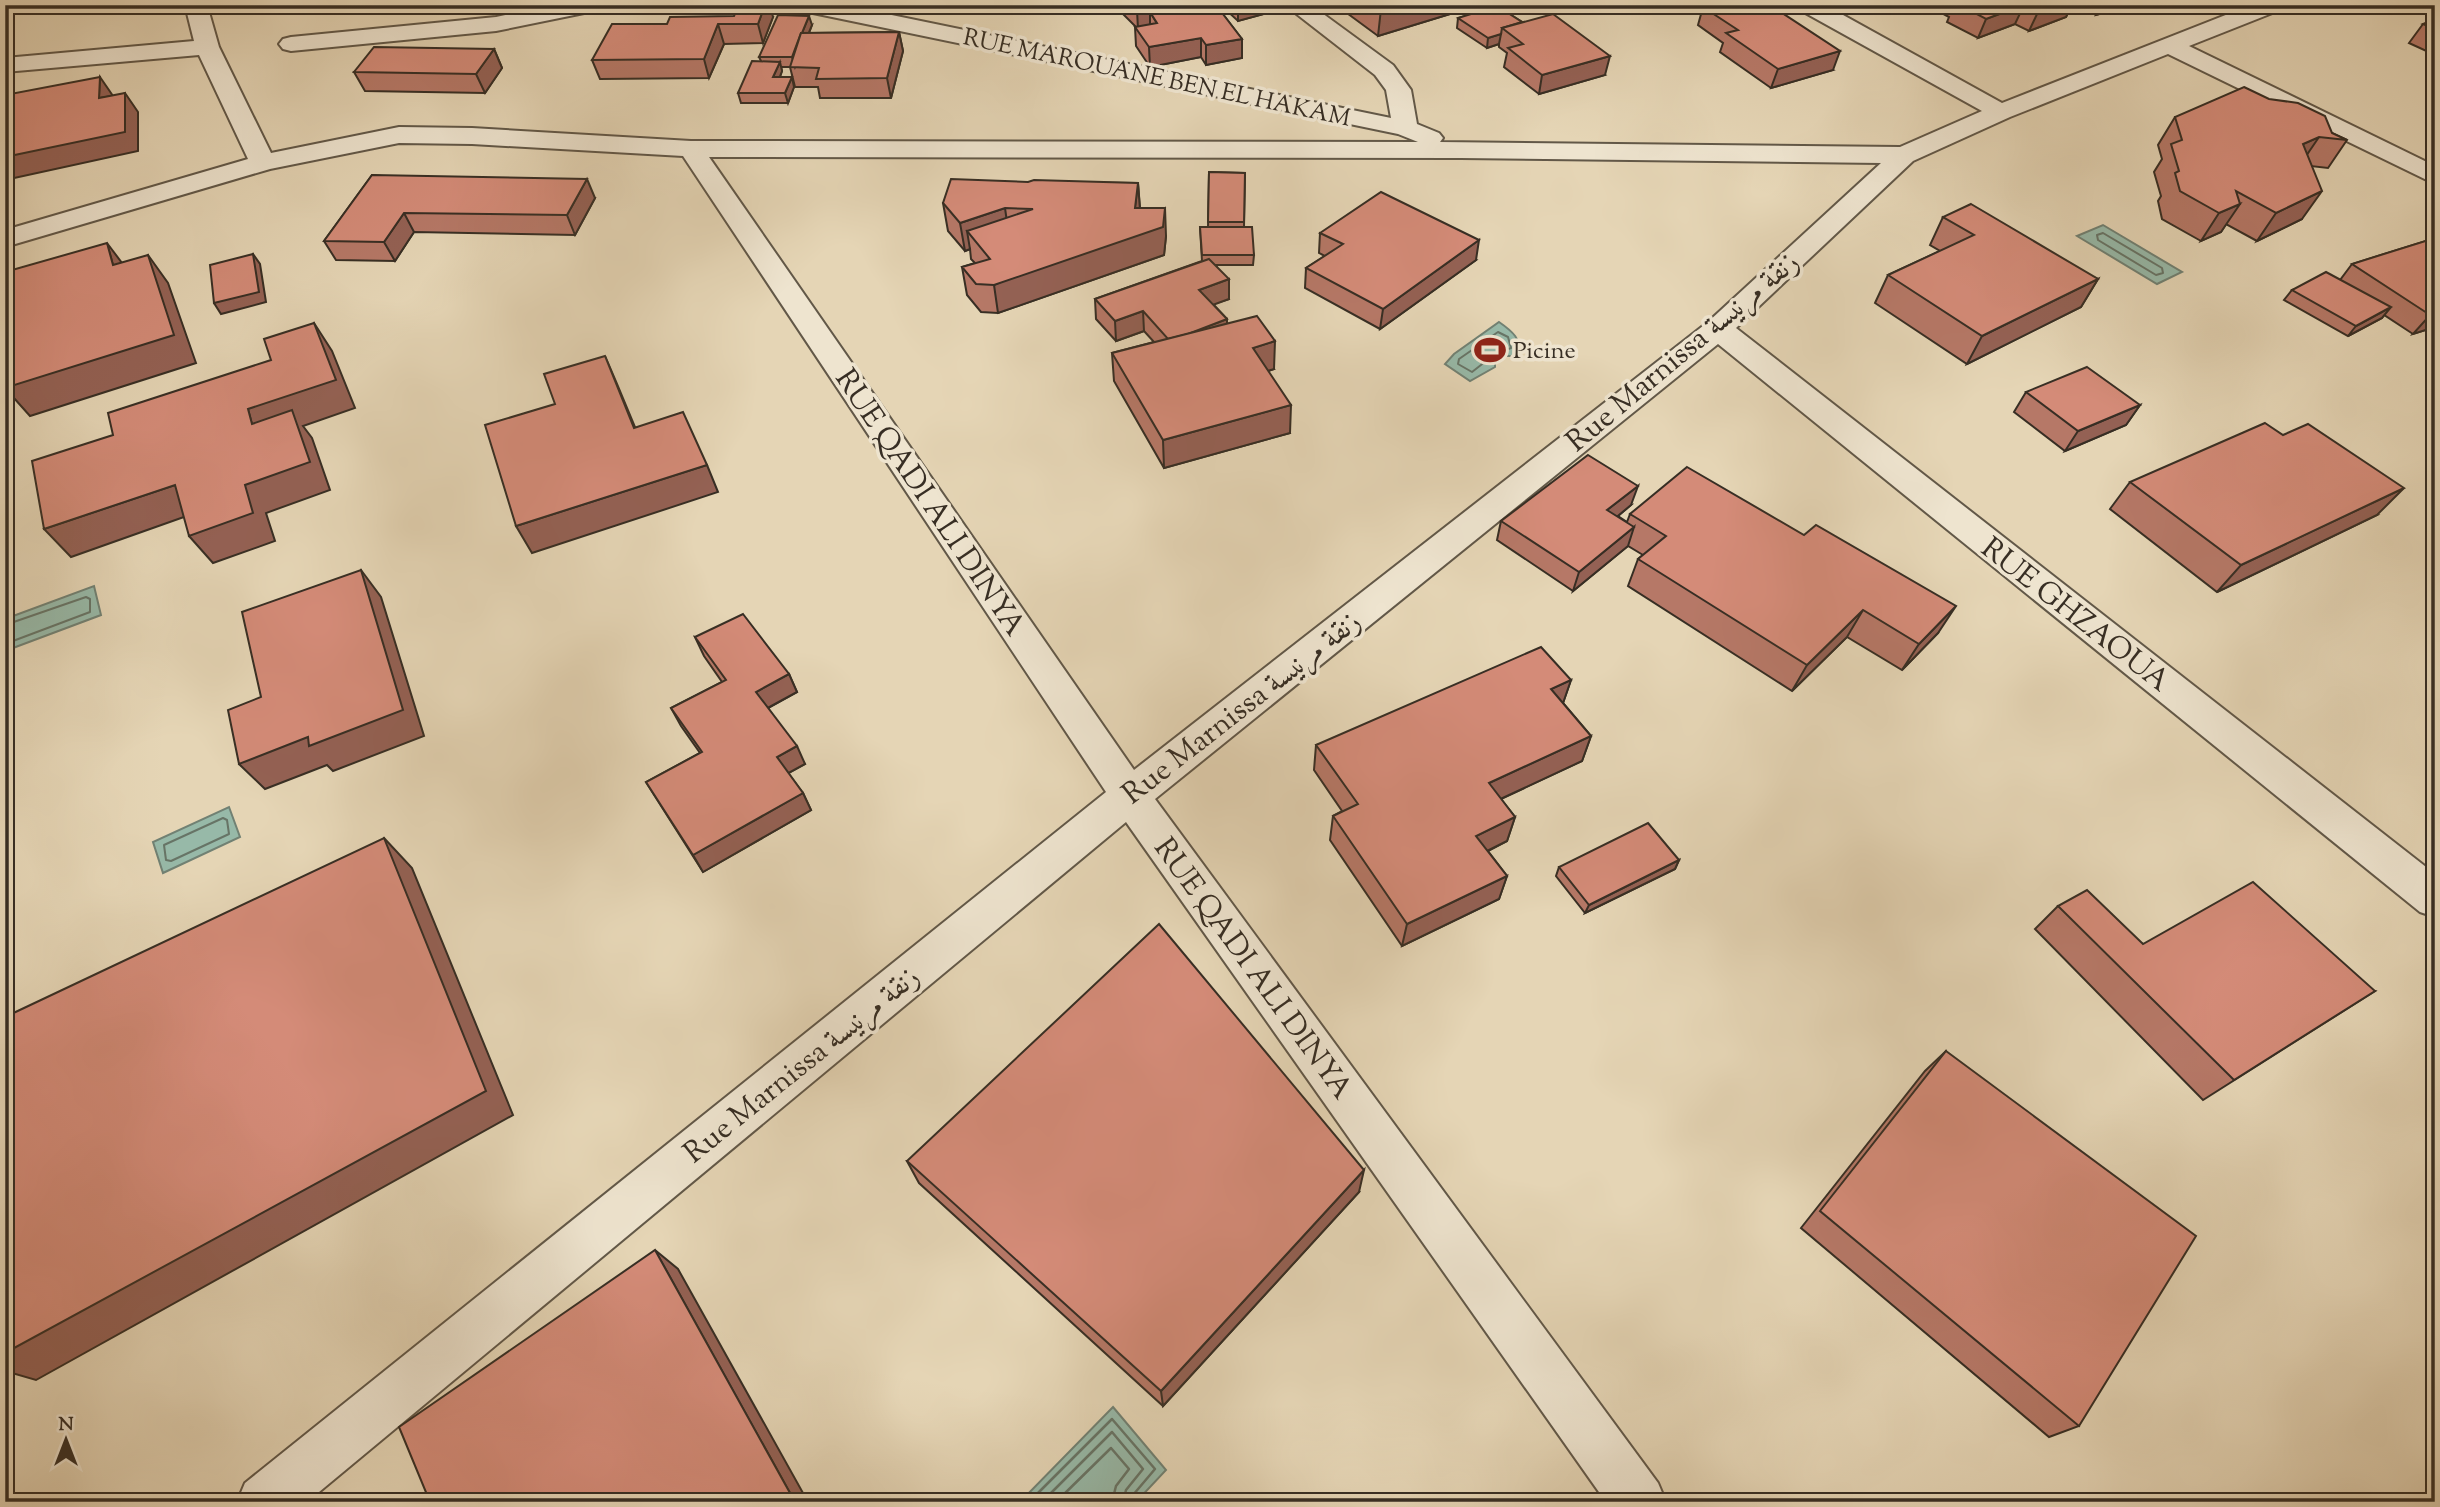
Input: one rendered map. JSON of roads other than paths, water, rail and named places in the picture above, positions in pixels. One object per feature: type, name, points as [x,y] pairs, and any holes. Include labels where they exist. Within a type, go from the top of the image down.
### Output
[{"type":"street","points":[[196,5],[207,47],[263,163]]},
{"type":"street","points":[[291,44],[496,24],[589,5]]},
{"type":"street","name":"RUE MAROUANE BEN EL HAKAM","points":[[808,5],[1405,128],[1461,150]]},
{"type":"street","points":[[1296,5],[1384,70],[1396,83],[1402,97],[1405,128]]},
{"type":"street","points":[[1808,5],[2001,112]]},
{"type":"street","name":"Rue Marnissa زنقة مرنيسة","points":[[264,1502],[1130,796],[1718,329],[1904,155],[2001,112],[2272,5]]},
{"type":"street","points":[[2170,46],[2435,176]]},
{"type":"street","points":[[5,65],[207,47]]},
{"type":"street","points":[[5,239],[263,163],[399,135],[472,136],[691,149],[1461,150],[1904,155]]},
{"type":"street","name":"RUE QADI ALI DINYA","points":[[691,149],[1130,796],[1639,1502]]},
{"type":"street","name":"RUE GHZAOUA","points":[[1718,329],[2435,899]]},
{"type":"water","points":[[2103,225],[2182,272],[2157,284],[2077,236]]},
{"type":"water","name":"Picine","points":[[1499,322],[1515,336],[1520,356],[1502,356],[1495,361],[1495,367],[1470,381],[1445,364],[1454,354]]},
{"type":"water","points":[[94,586],[101,615],[5,651],[5,619]]},
{"type":"water","points":[[229,807],[240,837],[163,873],[153,842]]},
{"type":"water","points":[[1113,1407],[1166,1470],[1136,1502],[1020,1502]]},
{"type":"place","name":"Picine","points":[[1490,350]]}]
